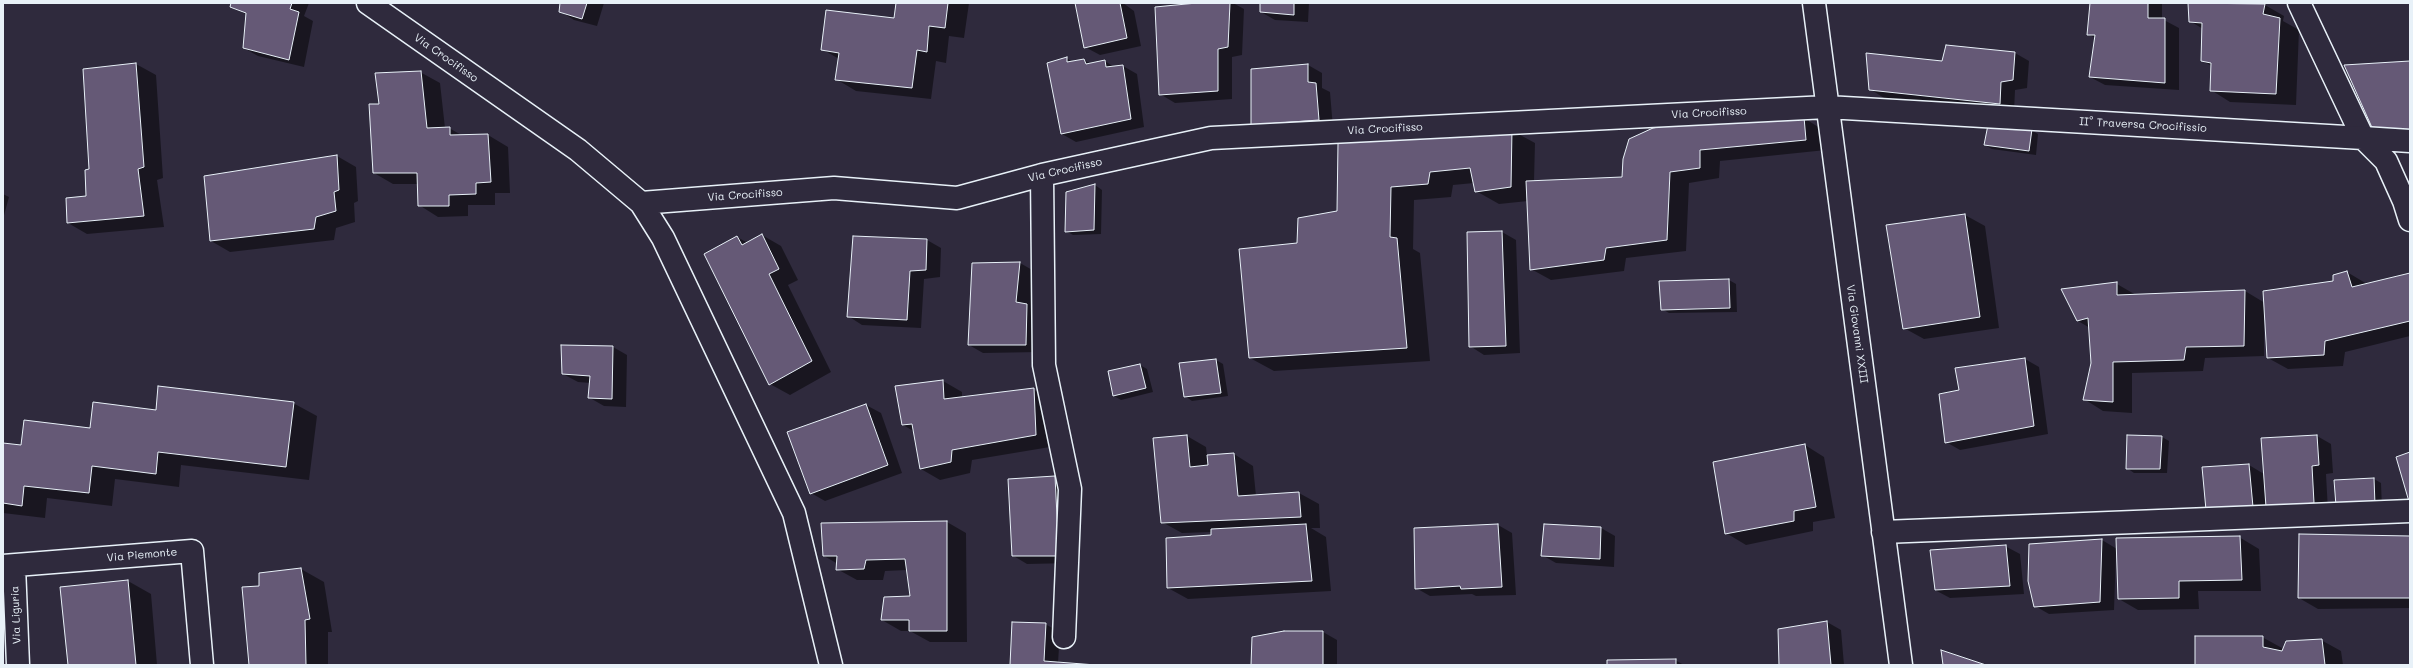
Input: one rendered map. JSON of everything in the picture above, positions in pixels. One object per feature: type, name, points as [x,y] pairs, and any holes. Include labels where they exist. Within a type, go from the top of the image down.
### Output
[{"type":"street","name":"Via Crocifisso","points":[[368,3],[578,150],[641,203],[834,188],[957,198],[1042,175],[1211,138],[1827,107]]},
{"type":"street","name":"Via Giovanni XXIII","points":[[1814,3],[1901,665]]},
{"type":"street","points":[[2299,3],[2363,138],[2386,161],[2404,201],[2410,220]]},
{"type":"street","name":"II° Traversa Crocifissio","points":[[1827,107],[2410,141]]},
{"type":"street","points":[[1042,175],[1044,365],[1070,489],[1064,637]]},
{"type":"street","points":[[641,203],[663,238],[794,513],[831,665]]},
{"type":"street","points":[[1884,532],[2410,511]]},
{"type":"street","name":"Via Piemonte","points":[[8,566],[192,551],[202,665]]},
{"type":"street","name":"Via Liguria","points":[[8,566],[18,665]]},
{"type":"building","points":[[231,3],[292,3],[290,9],[299,12],[289,60],[243,48],[246,13],[230,7]]},
{"type":"building","points":[[560,3],[587,3],[582,19],[559,12]]},
{"type":"building","points":[[896,3],[948,3],[945,28],[929,26],[927,52],[917,50],[912,88],[835,80],[839,53],[821,50],[826,10],[894,18]]},
{"type":"building","points":[[1075,3],[1120,3],[1127,38],[1084,48]]},
{"type":"building","points":[[1197,3],[1230,3],[1228,47],[1218,49],[1218,91],[1159,95],[1155,7]]},
{"type":"building","points":[[1260,3],[1294,3],[1294,15],[1260,12]]},
{"type":"building","points":[[2090,3],[2148,3],[2148,18],[2165,18],[2165,83],[2089,77],[2095,35],[2087,35]]},
{"type":"building","points":[[2188,3],[2265,4],[2263,14],[2280,18],[2276,94],[2210,91],[2211,63],[2201,61],[2202,23],[2189,22]]},
{"type":"building","points":[[1946,45],[2015,52],[2013,80],[2001,82],[2000,104],[1869,90],[1866,53],[1942,61]]},
{"type":"building","points":[[1067,57],[1067,62],[1084,59],[1086,64],[1105,60],[1106,67],[1123,65],[1131,119],[1061,134],[1047,63]]},
{"type":"building","points":[[2410,61],[2410,134],[2374,132],[2344,65]]},
{"type":"building","points":[[136,63],[144,167],[138,169],[144,216],[67,223],[66,198],[86,196],[85,170],[89,169],[83,69]]},
{"type":"building","points":[[1308,64],[1308,82],[1316,83],[1319,120],[1251,125],[1251,69]]},
{"type":"building","points":[[421,71],[427,128],[450,127],[450,135],[488,134],[491,182],[476,183],[476,194],[449,195],[449,206],[418,206],[417,173],[373,173],[369,104],[379,104],[375,73]]},
{"type":"building","points":[[1804,117],[1806,140],[1700,150],[1700,168],[1670,172],[1667,240],[1606,248],[1604,260],[1530,270],[1526,181],[1622,177],[1623,159],[1629,139],[1653,128],[1676,124]]},
{"type":"building","points":[[1988,125],[2032,129],[2029,151],[1984,145]]},
{"type":"building","points":[[1512,129],[1511,187],[1475,192],[1470,168],[1430,172],[1428,184],[1391,187],[1390,237],[1397,238],[1407,348],[1249,358],[1239,249],[1297,243],[1298,218],[1337,211],[1338,143]]},
{"type":"building","points":[[337,155],[339,190],[334,192],[336,211],[316,217],[314,229],[210,241],[204,176]]},
{"type":"building","points":[[1095,184],[1094,230],[1065,232],[1066,192]]},
{"type":"building","points":[[1965,214],[1980,317],[1903,329],[1886,225]]},
{"type":"building","points":[[1502,231],[1506,346],[1469,347],[1467,232]]},
{"type":"building","points":[[762,234],[779,269],[769,274],[812,361],[769,385],[704,254],[737,236],[742,245]]},
{"type":"building","points":[[853,236],[927,239],[926,270],[910,271],[907,320],[847,317]]},
{"type":"building","points":[[1020,262],[1016,302],[1027,304],[1026,345],[968,345],[972,263]]},
{"type":"building","points":[[2347,271],[2352,287],[2410,273],[2410,321],[2325,341],[2324,355],[2267,358],[2263,291],[2333,281],[2333,275]]},
{"type":"building","points":[[1729,279],[1730,308],[1661,310],[1659,281]]},
{"type":"building","points":[[2117,282],[2117,295],[2245,290],[2244,346],[2186,347],[2184,360],[2113,362],[2113,402],[2083,400],[2091,363],[2088,318],[2077,321],[2061,289]]},
{"type":"building","points":[[561,345],[613,346],[612,399],[588,398],[590,376],[562,374]]},
{"type":"building","points":[[2025,358],[2034,426],[1945,443],[1939,394],[1959,390],[1955,368]]},
{"type":"building","points":[[1216,359],[1221,393],[1184,397],[1179,363]]},
{"type":"building","points":[[1140,364],[1146,388],[1113,396],[1108,371]]},
{"type":"building","points":[[943,380],[944,399],[1034,388],[1036,435],[952,450],[951,462],[920,469],[912,424],[902,425],[895,386]]},
{"type":"building","points":[[158,386],[294,402],[286,467],[158,452],[156,474],[92,466],[89,493],[24,486],[22,506],[3,503],[3,443],[21,445],[24,420],[90,428],[93,402],[156,410]]},
{"type":"building","points":[[866,404],[888,465],[810,494],[787,432]]},
{"type":"building","points":[[1187,435],[1190,467],[1208,465],[1207,455],[1234,453],[1238,496],[1299,492],[1301,517],[1161,523],[1153,438]]},
{"type":"building","points":[[2127,435],[2162,436],[2160,469],[2126,469]]},
{"type":"building","points":[[2317,435],[2319,465],[2312,466],[2314,503],[2266,507],[2261,438]]},
{"type":"building","points":[[1805,444],[1816,507],[1794,511],[1794,521],[1725,534],[1713,462]]},
{"type":"building","points":[[2410,452],[2410,505],[2396,457]]},
{"type":"building","points":[[2249,464],[2253,507],[2206,510],[2202,467]]},
{"type":"building","points":[[1055,476],[1059,556],[1012,556],[1008,479]]},
{"type":"building","points":[[2374,478],[2375,505],[2336,506],[2334,480]]},
{"type":"building","points":[[947,521],[947,631],[909,631],[909,620],[881,620],[884,597],[910,596],[905,559],[866,560],[864,569],[836,570],[837,556],[823,556],[821,523]]},
{"type":"building","points":[[1306,524],[1312,581],[1167,588],[1166,538],[1211,535],[1211,529]]},
{"type":"building","points":[[1498,524],[1502,587],[1461,589],[1460,586],[1415,589],[1414,528]]},
{"type":"building","points":[[1544,524],[1601,527],[1600,559],[1541,556]]},
{"type":"building","points":[[2299,534],[2410,536],[2410,598],[2298,598]]},
{"type":"building","points":[[2240,536],[2242,580],[2179,581],[2179,598],[2118,599],[2116,538]]},
{"type":"building","points":[[2102,539],[2100,602],[2034,607],[2028,581],[2029,544]]},
{"type":"building","points":[[2006,545],[2010,586],[1935,590],[1930,550]]},
{"type":"building","points":[[301,568],[310,619],[305,620],[306,665],[249,665],[242,587],[259,586],[259,573]]},
{"type":"building","points":[[128,580],[136,665],[68,665],[60,587]]},
{"type":"building","points":[[1827,621],[1831,665],[1779,665],[1778,629]]},
{"type":"building","points":[[1012,622],[1046,623],[1044,661],[1096,665],[1010,665]]},
{"type":"building","points":[[1284,631],[1323,631],[1323,665],[1251,665],[1252,637]]},
{"type":"building","points":[[2195,636],[2263,636],[2263,647],[2282,651],[2286,641],[2322,639],[2325,665],[2195,665]]},
{"type":"building","points":[[1941,650],[1986,665],[1943,665]]},
{"type":"building","points":[[1676,659],[1676,665],[1607,665],[1607,660]]}]
